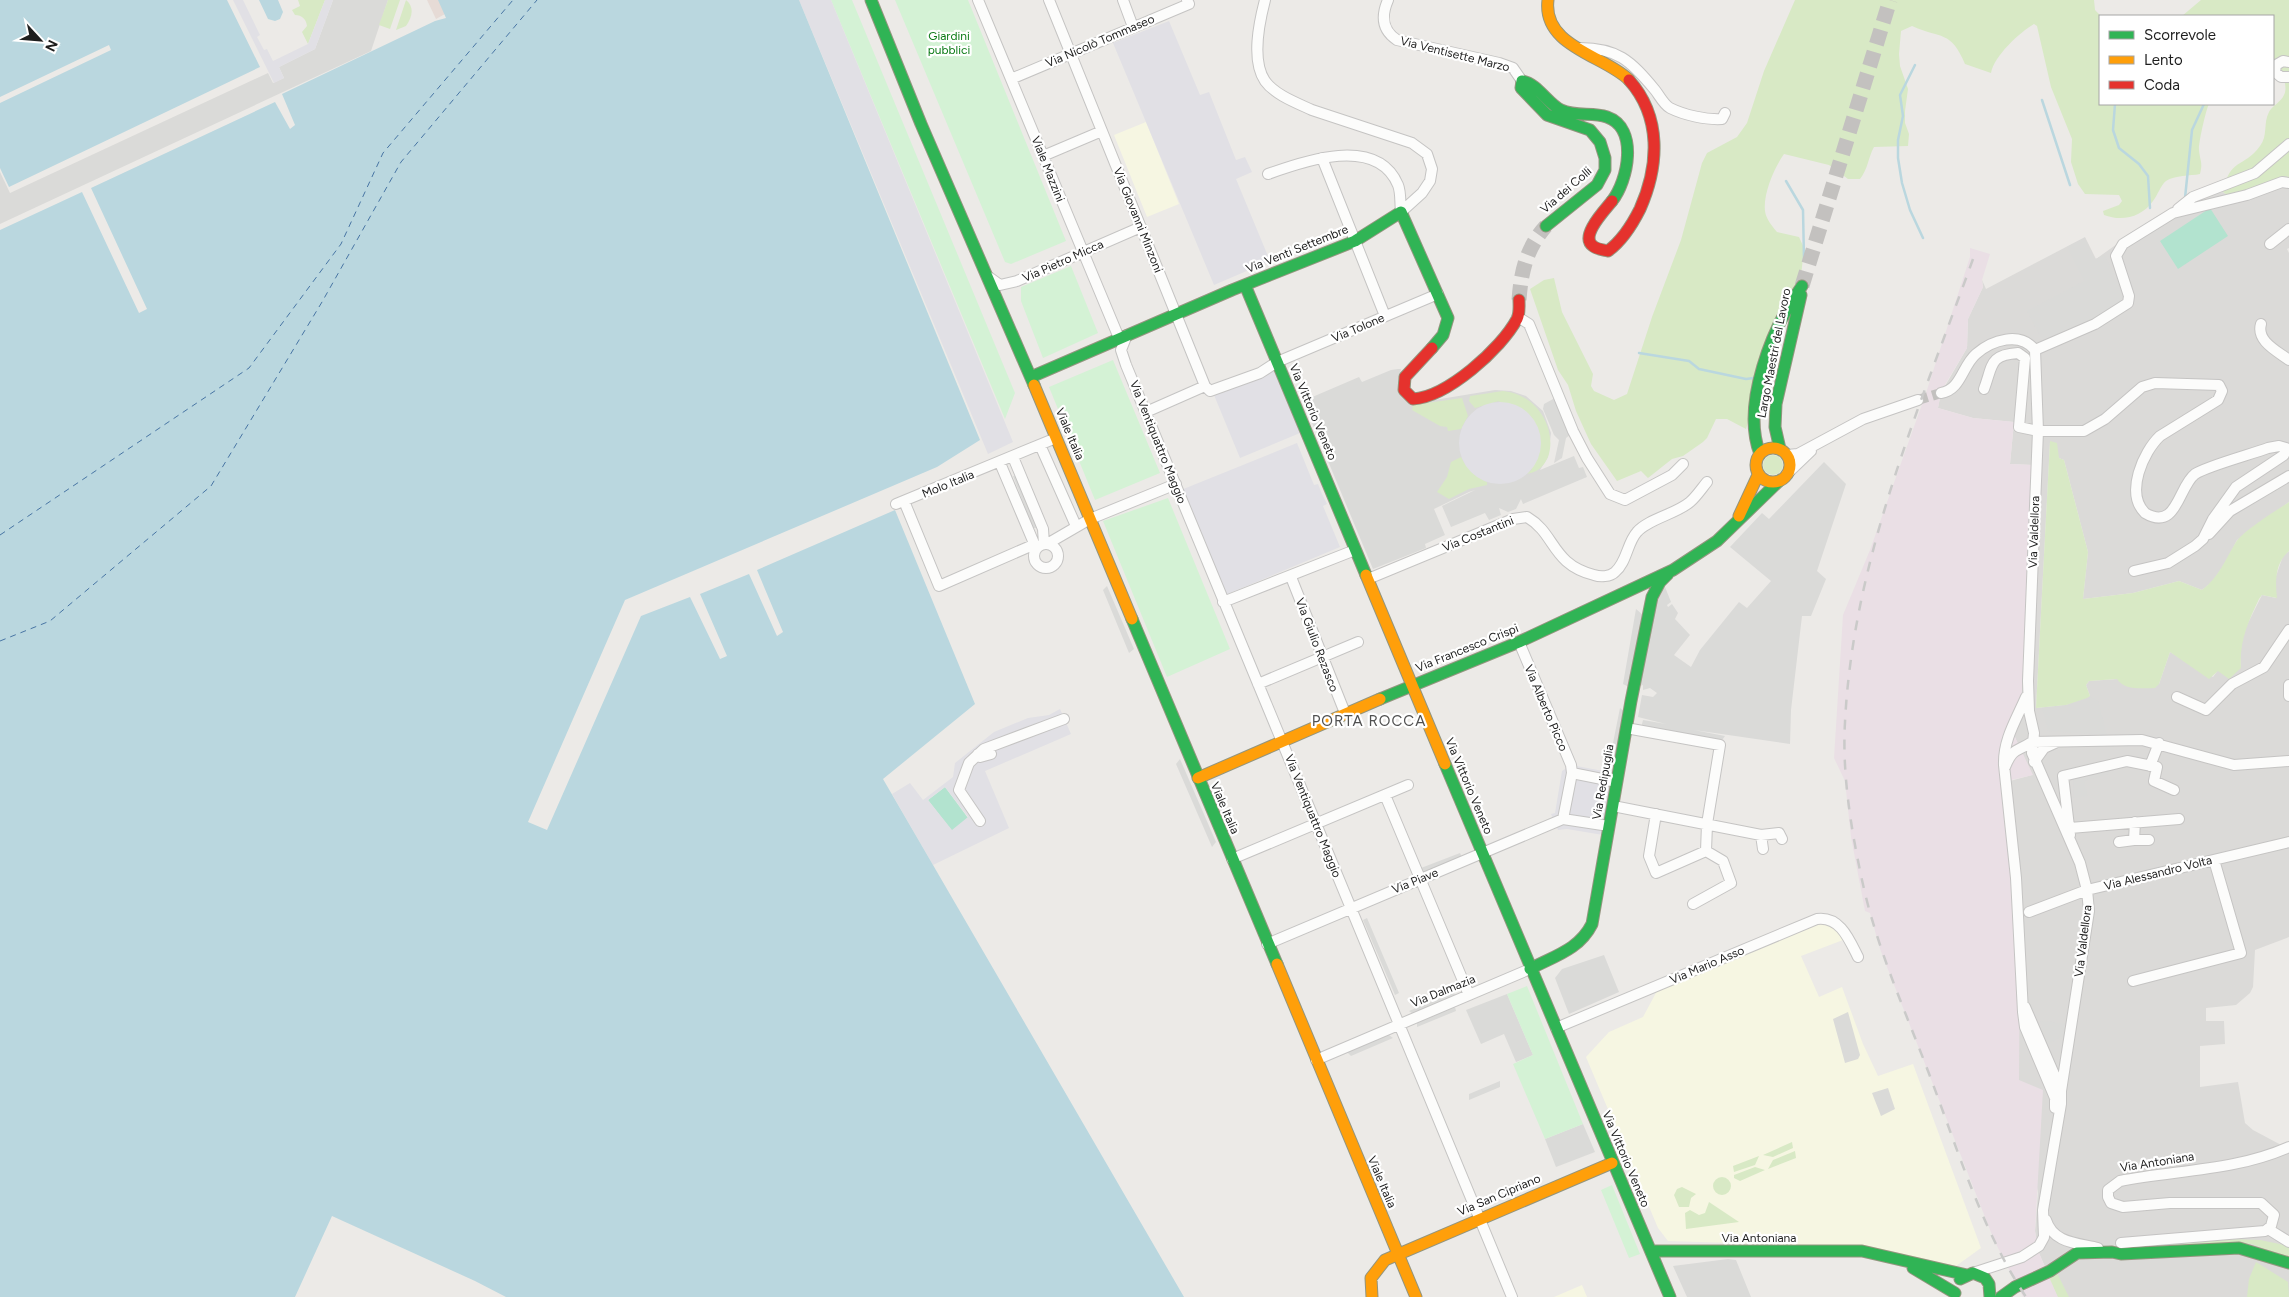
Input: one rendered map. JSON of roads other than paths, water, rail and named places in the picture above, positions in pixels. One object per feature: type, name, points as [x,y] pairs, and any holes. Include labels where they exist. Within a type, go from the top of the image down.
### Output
[{"type":"street","name":"Viale Italia","points":[[871,0],[918,116],[1031,377],[1416,1297]]},
{"type":"street","name":"Viale Mazzini","points":[[978,0],[1083,252],[1123,337]]},
{"type":"street","name":"Via Giovanni Minzoni","points":[[1049,0],[1176,314],[1208,388]]},
{"type":"street","points":[[1123,0],[1134,27]]},
{"type":"street","name":"Via Venti Settembre","points":[[1031,377],[1232,290],[1355,241],[1402,212],[1426,187],[1432,169],[1431,160],[1427,154],[1412,143],[1312,110],[1296,103],[1266,82],[1261,72],[1258,56],[1260,27],[1265,0]]},
{"type":"street","name":"Via Ventisette Marzo","points":[[1388,0],[1384,23],[1390,36],[1397,40],[1514,68],[1522,81]]},
{"type":"street","points":[[1522,81],[1525,80],[1532,85],[1559,110],[1570,114],[1602,115],[1616,122],[1622,129],[1626,151],[1624,180],[1615,198],[1590,230],[1589,237],[1593,247],[1608,252],[1634,221],[1648,191],[1656,146],[1653,120],[1625,76],[1577,48],[1547,17],[1545,10],[1548,0]]},
{"type":"street","name":"Via Nicolò Tommaseo","points":[[1011,79],[1188,2]]},
{"type":"street","points":[[1577,48],[1599,49],[1624,58],[1636,67],[1669,107],[1709,120],[1722,119],[1725,113]]},
{"type":"street","points":[[2289,62],[2283,61],[2276,65],[2275,72],[2281,76],[2289,77]]},
{"type":"street","name":"Via dei Colli","points":[[1522,81],[1521,88],[1547,115],[1587,127],[1597,134],[1602,144],[1606,163],[1602,178],[1597,185],[1546,226]]},
{"type":"street","points":[[1043,156],[1102,131]]},
{"type":"street","points":[[1941,393],[1952,389],[1975,355],[1991,345],[2015,338],[2026,342],[2035,350],[2095,324],[2128,303],[2129,296],[2116,256],[2118,249],[2173,213],[2193,197],[2255,173],[2289,144]]},
{"type":"street","points":[[1268,174],[1299,163],[1322,158],[1353,155],[1386,167],[1398,185],[1402,212],[1448,318],[1447,330],[1405,377],[1404,390],[1413,399],[1427,398],[1458,379],[1491,350],[1518,316],[1519,300]]},
{"type":"street","points":[[1322,158],[1385,316]]},
{"type":"street","points":[[2173,213],[2247,195],[2282,182],[2289,183]]},
{"type":"street","name":"Viale Italia","points":[[963,219],[978,234],[1012,314],[1011,330]]},
{"type":"street","name":"Via Pietro Micca","points":[[1000,286],[1017,281],[1141,226]]},
{"type":"street","points":[[2270,244],[2289,229]]},
{"type":"street","points":[[986,274],[1000,286]]},
{"type":"street","name":"Via Vittorio Veneto","points":[[1245,285],[1530,969],[1670,1297]]},
{"type":"street","name":"Largo Maestri del Lavoro","points":[[1758,475],[1756,462],[1760,454],[1755,442],[1753,416],[1759,386],[1786,312],[1795,294],[1802,286],[1788,358],[1775,406],[1774,425],[1783,452],[1790,464],[1783,477]]},
{"type":"street","name":"Via Tolone","points":[[1277,362],[1438,294]]},
{"type":"street","points":[[1518,316],[1529,324],[1573,431],[1610,494],[1625,500],[1672,475],[1683,464]]},
{"type":"street","points":[[2261,324],[2259,331],[2262,339],[2289,360]]},
{"type":"street","name":"Via Ventiquattro Maggio","points":[[1123,337],[1121,350],[1146,412],[1512,1297]]},
{"type":"street","name":"Via Valdellora","points":[[1970,1274],[2022,1258],[2038,1246],[2044,1237],[2043,1210],[2061,1104],[2061,1091],[2088,918],[2087,890],[2080,863],[2034,762],[2032,742],[2028,692],[2038,431],[2035,350]]},
{"type":"street","points":[[1984,389],[1995,359],[2002,354],[2018,353],[2025,358],[2019,427],[2038,431],[2084,431],[2105,419],[2142,387],[2155,383],[2218,385],[2222,391],[2218,400],[2160,436],[2142,460],[2137,499],[2145,513],[2163,517],[2173,510],[2196,474],[2268,448],[2284,446],[2288,450],[2284,455],[2236,487],[2213,519],[2203,539]]},
{"type":"street","points":[[1146,412],[1208,388],[1260,373],[1277,362]]},
{"type":"street","name":"Via Francesco Crispi","points":[[1783,452],[1798,454],[1863,419],[1918,400]]},
{"type":"street","name":"Molo Italia","points":[[1040,545],[939,586],[900,503],[1000,463],[1056,438]]},
{"type":"street","name":"Via Francesco Crispi","points":[[1198,778],[1345,713],[1518,642],[1617,598],[1673,570],[1717,540],[1818,443]]},
{"type":"street","points":[[1040,445],[1076,526]]},
{"type":"street","points":[[1760,454],[1769,448],[1783,452]]},
{"type":"street","points":[[1013,457],[1042,528],[1040,545]]},
{"type":"street","points":[[1000,463],[1040,545]]},
{"type":"street","points":[[1758,475],[1768,482],[1783,477]]},
{"type":"street","name":"Via Francesco Crispi","points":[[1735,524],[1758,475]]},
{"type":"street","points":[[2134,571],[2168,563],[2203,539],[2230,511],[2289,476]]},
{"type":"street","name":"Via Costantini","points":[[1368,579],[1513,519],[1527,517],[1537,523],[1558,554],[1570,564],[1596,576],[1606,576],[1615,572],[1638,531],[1690,503],[1707,482]]},
{"type":"street","points":[[1040,545],[1090,519],[1176,484]]},
{"type":"street","points":[[1223,602],[1356,550]]},
{"type":"street","name":"Via Redipuglia","points":[[1579,945],[1587,937],[1592,924],[1626,728],[1654,590],[1673,570]]},
{"type":"street","name":"Via Giulio Rezasco","points":[[1291,576],[1321,657],[1345,713]]},
{"type":"street","points":[[1617,598],[1632,597],[1639,601],[1647,620]]},
{"type":"street","points":[[2177,697],[2206,710],[2232,684],[2264,667],[2289,630]]},
{"type":"street","points":[[1258,684],[1358,642]]},
{"type":"street","name":"Via Alberto Picco","points":[[1518,642],[1571,765],[1572,773]]},
{"type":"street","points":[[2289,685],[2289,696]]},
{"type":"street","name":"Via Valdellora","points":[[2028,692],[2003,751],[2004,769],[2013,840],[2023,1012],[2027,1030],[2056,1098],[2057,1120]]},
{"type":"street","points":[[980,821],[960,790],[970,763],[984,748],[1064,719]]},
{"type":"street","points":[[2015,723],[2023,722],[2041,735],[2060,740]]},
{"type":"street","points":[[1626,728],[1720,745],[1707,824],[1706,851]]},
{"type":"street","points":[[2010,734],[2013,742],[2020,746]]},
{"type":"street","points":[[1008,739],[1013,750]]},
{"type":"street","points":[[2004,769],[2009,756],[2020,746],[2032,742],[2060,740],[2127,739],[2159,743],[2218,762],[2234,765],[2289,761]]},
{"type":"street","points":[[2034,762],[2044,748],[2060,740]]},
{"type":"street","points":[[2150,766],[2159,743]]},
{"type":"street","points":[[978,754],[980,757],[991,754]]},
{"type":"street","points":[[2070,841],[2063,776],[2127,762],[2157,767],[2154,782],[2174,790]]},
{"type":"street","points":[[1610,826],[1563,819],[1572,773],[1617,782]]},
{"type":"street","points":[[1232,859],[1408,785]]},
{"type":"street","points":[[1385,795],[1469,996]]},
{"type":"street","points":[[1613,806],[1761,835],[1778,833],[1782,839]]},
{"type":"street","points":[[1656,814],[1649,856],[1656,873],[1706,851]]},
{"type":"street","name":"Via Piave","points":[[1267,944],[1350,907],[1563,819]]},
{"type":"street","points":[[2070,828],[2179,820]]},
{"type":"street","points":[[2134,840],[2135,822]]},
{"type":"street","points":[[1761,835],[1762,849]]},
{"type":"street","points":[[2119,842],[2149,840]]},
{"type":"street","name":"Via Alessandro Volta","points":[[2029,912],[2087,890],[2289,842]]},
{"type":"street","points":[[1693,904],[1731,883],[1723,861],[1706,851]]},
{"type":"street","points":[[2133,981],[2241,954],[2214,860]]},
{"type":"street","name":"Via Mario Asso","points":[[1556,1028],[1817,919],[1831,920],[1839,925],[1858,957]]},
{"type":"street","name":"Via Dalmazia","points":[[1316,1060],[1469,996],[1579,945]]},
{"type":"street","name":"Via Valdellora","points":[[2024,1004],[2048,1055],[2061,1091]]},
{"type":"street","name":"Via Valdellora","points":[[2027,1030],[2033,1034],[2043,1054],[2048,1055]]},
{"type":"street","points":[[2048,1055],[2062,1054],[2069,1040]]},
{"type":"street","name":"Via Antoniana","points":[[2268,1229],[2273,1222],[2274,1215],[2262,1203],[2170,1203],[2123,1208],[2111,1203],[2108,1197],[2108,1190],[2120,1181],[2234,1165],[2258,1159],[2289,1147]]},
{"type":"street","name":"Via San Cipriano","points":[[1372,1297],[1371,1278],[1378,1266],[1385,1260],[1479,1218],[1612,1163]]},
{"type":"street","points":[[2043,1210],[2048,1227],[2057,1238],[2077,1248],[2117,1249],[2260,1233],[2268,1229],[2289,1242]]},
{"type":"street","points":[[2055,1270],[2077,1248]]},
{"type":"street","points":[[2117,1249],[2121,1254],[2239,1248],[2289,1263]]},
{"type":"street","points":[[2001,1297],[2015,1287],[2055,1270],[2117,1249]]},
{"type":"street","name":"Via Antoniana","points":[[1651,1251],[1862,1251],[1939,1270],[1970,1274]]},
{"type":"street","points":[[2268,1256],[2289,1270]]},
{"type":"street","name":"Via Antoniana","points":[[1896,1258],[1956,1295]]},
{"type":"street","points":[[1956,1295],[1958,1282],[1970,1274],[1984,1277],[1991,1292],[2015,1287]]},
{"type":"water","points":[[0,0],[227,0],[260,67],[9,187],[0,168],[0,103],[111,50],[109,45],[0,97]]},
{"type":"water","points":[[259,0],[278,0],[283,12],[280,19],[275,21],[268,19]]},
{"type":"water","points":[[438,0],[799,0],[980,440],[937,467],[625,600],[528,822],[547,830],[641,616],[690,597],[720,659],[727,656],[700,594],[749,574],[777,636],[783,632],[757,570],[895,510],[975,704],[883,779],[1184,1297],[506,1297],[332,1216],[295,1297],[0,1297],[0,230],[82,192],[139,313],[147,309],[91,188],[275,102],[290,129],[295,125],[282,94],[435,21],[446,18]]},
{"type":"waterway","points":[[1915,65],[1900,95],[1903,116],[1898,140],[1898,158],[1902,183],[1910,210],[1923,238]]},
{"type":"waterway","points":[[2042,100],[2070,185]]},
{"type":"waterway","points":[[2115,105],[2113,130],[2119,148],[2139,164],[2148,176],[2150,208]]},
{"type":"waterway","points":[[2185,198],[2192,130],[2204,105]]},
{"type":"waterway","points":[[1786,181],[1803,210],[1804,259]]},
{"type":"waterway","points":[[1639,353],[1689,361],[1699,369],[1746,379],[1754,378]]},
{"type":"tunnel","points":[[1802,286],[1890,0]]},
{"type":"tunnel","points":[[1519,300],[1521,279],[1526,260],[1534,242],[1546,226]]},
{"type":"tunnel","points":[[1918,400],[1941,393]]},
{"type":"railway","points":[[1973,259],[1911,429],[1875,544],[1861,602],[1851,662],[1844,742],[1851,821],[1858,861],[1875,929],[1971,1187],[1996,1244],[2026,1297]]},
{"type":"district","name":"PORTA ROCCA","points":[[1369,721]]},
{"type":"park label","name":"Giardini pubblici","points":[[949,43]]}]
